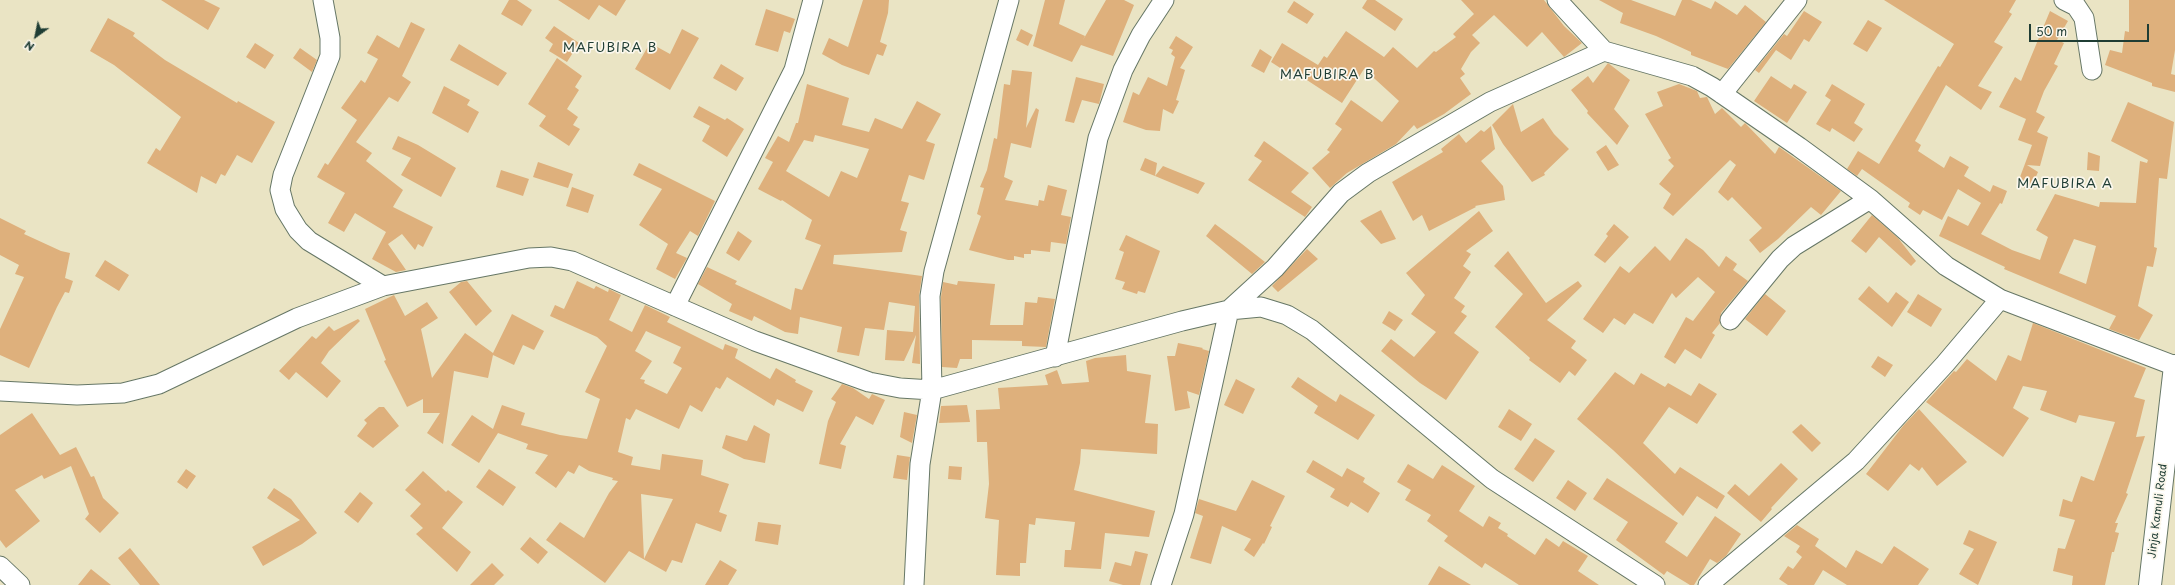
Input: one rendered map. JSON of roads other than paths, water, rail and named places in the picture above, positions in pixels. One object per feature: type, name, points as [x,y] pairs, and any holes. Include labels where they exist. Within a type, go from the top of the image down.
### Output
[{"type":"main road","name":"Jinja Kamuli Road","points":[[2150,585],[2175,366]]},
{"type":"street","points":[[323,0],[330,38],[330,56],[283,176],[280,190],[285,209],[298,230],[309,241],[383,286]]},
{"type":"street","points":[[675,306],[794,70],[813,0]]},
{"type":"street","points":[[914,585],[920,464],[932,390],[930,296],[934,271],[1009,0]]},
{"type":"street","points":[[1055,357],[1098,138],[1123,70],[1141,35],[1164,0]]},
{"type":"street","points":[[1557,0],[1604,51],[1692,76],[1722,94],[1799,147],[1870,199],[1946,266],[2000,299],[2175,366]]},
{"type":"street","points":[[1722,94],[1797,0]]},
{"type":"street","points":[[2064,0],[2076,6],[2084,18],[2092,70]]},
{"type":"street","points":[[1161,585],[1184,514],[1229,310],[1275,268],[1340,193],[1368,173],[1490,102],[1604,51]]},
{"type":"street","points":[[1730,320],[1780,259],[1794,246],[1870,199]]},
{"type":"street","points":[[0,391],[77,395],[123,393],[159,384],[297,318],[383,286],[529,258],[551,257],[572,261],[755,341],[869,382],[900,388],[932,390],[1055,357],[1182,320],[1229,310],[1261,307],[1287,315],[1312,330],[1492,479],[1653,584]]},
{"type":"street","points":[[1708,585],[1856,461],[1945,364],[2000,299]]},
{"type":"street","points":[[0,566],[20,585]]},
{"type":"district","name":"MAFUBIRA B","points":[[610,48]]},
{"type":"district","name":"MAFUBIRA B","points":[[1327,75]]},
{"type":"district","name":"MAFUBIRA A","points":[[2065,184]]}]
